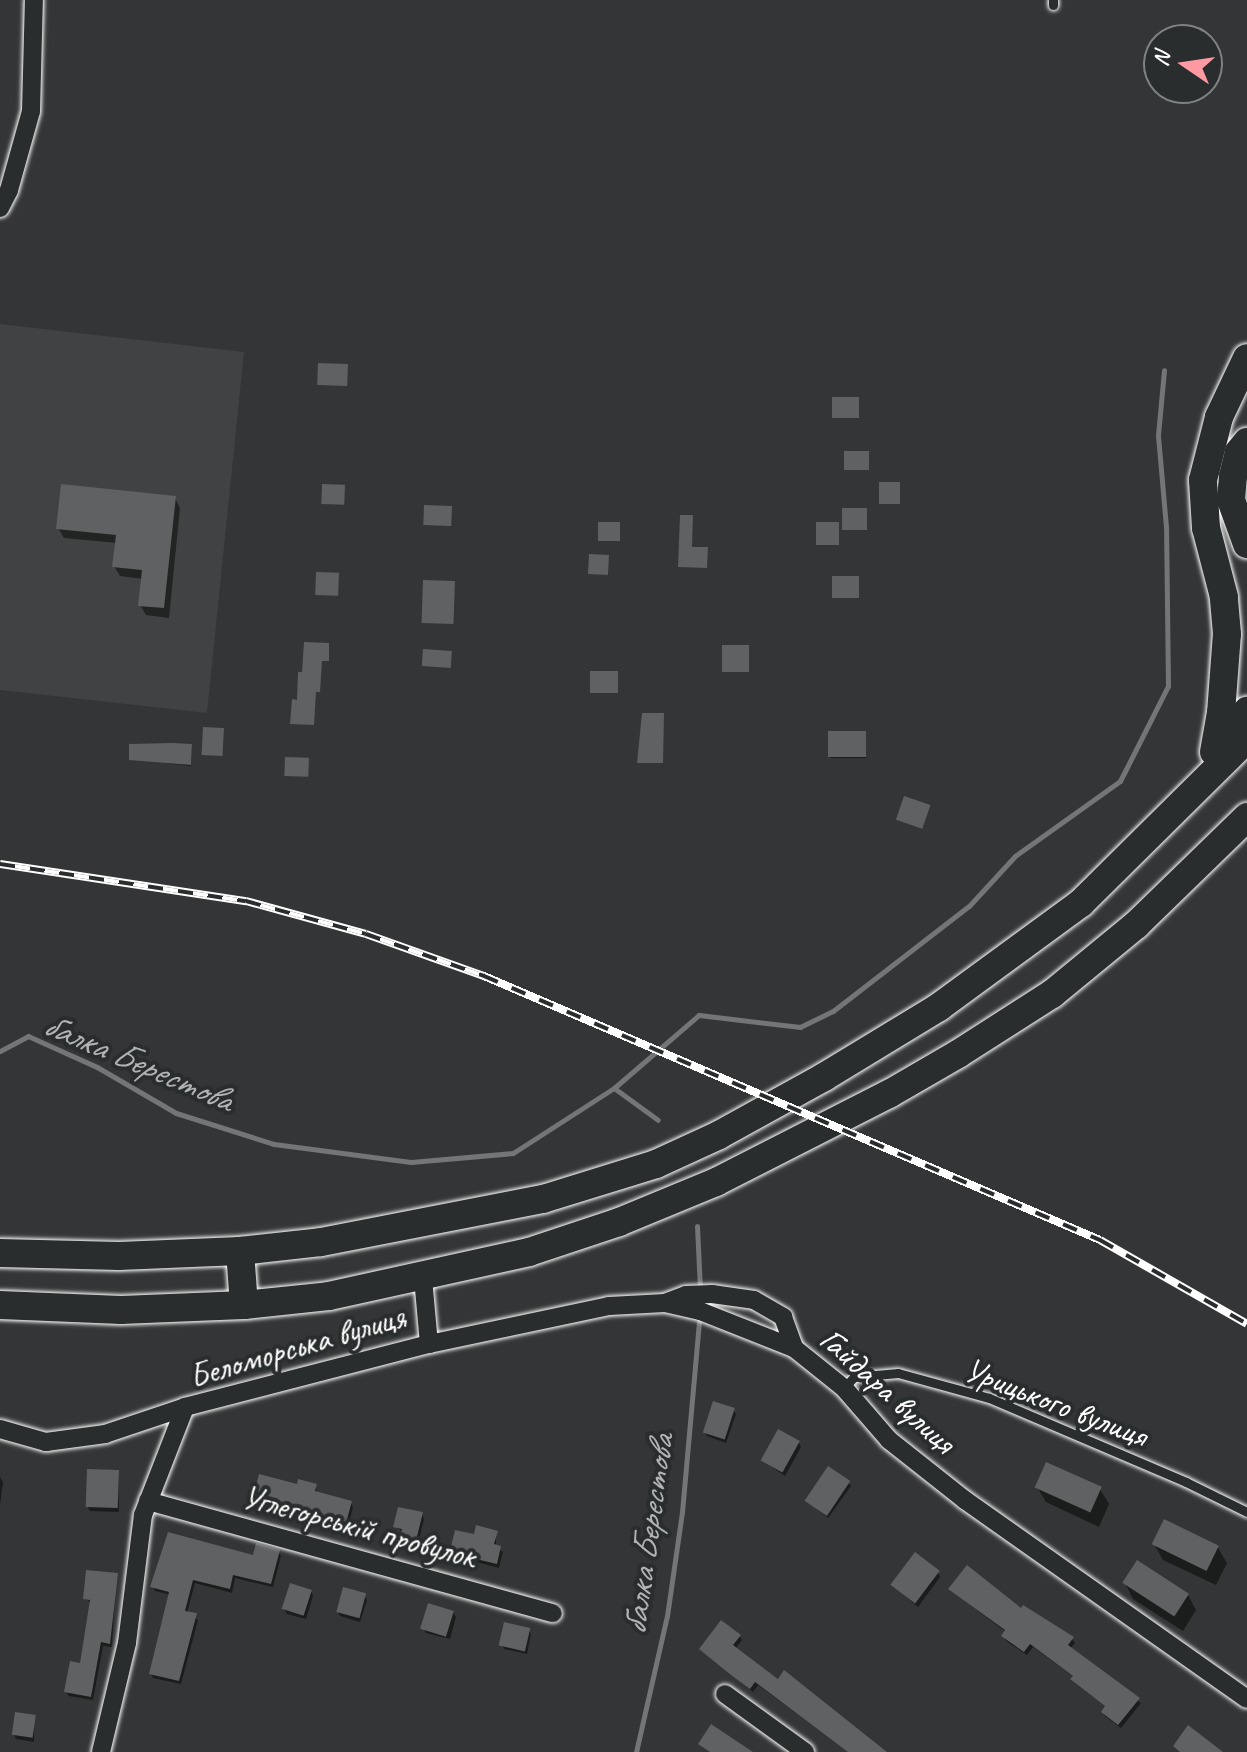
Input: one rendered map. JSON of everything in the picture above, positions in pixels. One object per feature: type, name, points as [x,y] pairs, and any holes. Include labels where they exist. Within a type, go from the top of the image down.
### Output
[{"type":"main road","points":[[1202,788],[1214,752],[1221,713],[1227,634],[1224,597],[1206,528],[1203,480],[1219,417],[1247,358]]},
{"type":"main road","points":[[1247,442],[1239,452],[1231,500],[1247,544]]},
{"type":"main road","points":[[1214,752],[1247,711]]},
{"type":"main road","points":[[0,1253],[119,1256],[240,1251],[373,1234],[543,1199],[611,1180],[719,1135],[824,1077],[939,1007],[1081,903],[1202,788],[1247,739]]},
{"type":"main road","points":[[0,1305],[121,1310],[244,1305],[329,1296],[423,1278],[529,1252],[619,1222],[716,1182],[889,1094],[1052,994],[1136,925],[1206,861],[1247,817]]},
{"type":"main road","points":[[1206,861],[1247,835]]},
{"type":"main road","points":[[240,1251],[244,1305]]},
{"type":"street","points":[[0,208],[9,190],[31,111],[34,0]]},
{"type":"street","name":"Беломорська вулиця","points":[[101,1752],[127,1643],[143,1515],[185,1407],[429,1344],[423,1278]]},
{"type":"street","points":[[665,1303],[686,1295],[712,1294],[754,1300],[783,1317],[794,1348]]},
{"type":"street","name":"Гайдара вулиця","points":[[429,1344],[609,1306],[665,1303],[700,1311],[794,1348],[844,1388],[889,1440],[965,1500],[1247,1699]]},
{"type":"street","points":[[0,1429],[46,1442],[105,1434],[185,1407]]},
{"type":"street","name":"Углегорськiй провулок","points":[[148,1501],[553,1613]]},
{"type":"street","points":[[725,1694],[805,1752]]},
{"type":"lane","name":"Урицького вулиця","points":[[844,1388],[854,1377],[898,1373],[989,1398],[1186,1482],[1247,1512]]},
{"type":"shaded area","points":[[0,324],[244,352],[207,713],[0,690]]},
{"type":"building","points":[[318,363],[348,364],[347,386],[317,385]]},
{"type":"building","points":[[832,397],[859,397],[859,418],[832,418]]},
{"type":"building","points":[[844,451],[869,451],[869,470],[844,470]]},
{"type":"building","points":[[879,482],[900,482],[900,504],[879,504]]},
{"type":"building","points":[[61,484],[176,496],[164,608],[138,606],[142,570],[112,567],[116,535],[56,529]]},
{"type":"building","points":[[322,484],[345,485],[344,505],[321,504]]},
{"type":"building","points":[[424,505],[452,506],[451,526],[423,525]]},
{"type":"building","points":[[842,508],[867,508],[867,530],[842,530]]},
{"type":"building","points":[[680,515],[693,515],[692,547],[708,547],[707,568],[678,567]]},
{"type":"building","points":[[598,522],[620,522],[620,541],[598,541]]},
{"type":"building","points":[[816,522],[839,522],[839,545],[816,545]]},
{"type":"building","points":[[589,554],[609,555],[608,575],[588,574]]},
{"type":"building","points":[[316,572],[339,573],[338,596],[315,595]]},
{"type":"building","points":[[832,576],[859,576],[859,598],[832,598]]},
{"type":"building","points":[[423,580],[455,581],[453,624],[421,623]]},
{"type":"building","points":[[304,642],[329,643],[329,661],[322,661],[320,692],[316,692],[314,725],[290,724],[292,699],[297,700],[298,672],[302,672]]},
{"type":"building","points":[[722,645],[749,645],[749,672],[722,672]]},
{"type":"building","points":[[423,649],[452,651],[451,668],[422,666]]},
{"type":"building","points":[[590,671],[618,671],[618,693],[590,693]]},
{"type":"building","points":[[642,713],[664,713],[663,763],[637,763]]},
{"type":"building","points":[[203,727],[224,728],[223,756],[202,755]]},
{"type":"building","points":[[828,731],[866,731],[866,757],[828,757]]},
{"type":"building","points":[[129,744],[192,744],[191,765],[129,760]]},
{"type":"building","points":[[285,757],[309,758],[308,777],[284,776]]},
{"type":"building","points":[[904,796],[930,805],[922,829],[896,820]]},
{"type":"building","points":[[713,1401],[735,1408],[725,1439],[703,1432]]},
{"type":"building","points":[[778,1429],[800,1441],[782,1473],[761,1460]]},
{"type":"building","points":[[1046,1462],[1102,1487],[1090,1512],[1035,1488]]},
{"type":"building","points":[[828,1466],[850,1481],[827,1516],[805,1501]]},
{"type":"building","points":[[87,1469],[119,1470],[118,1508],[86,1507]]},
{"type":"building","points":[[259,1474],[297,1484],[298,1479],[317,1484],[315,1491],[352,1501],[346,1523],[253,1497]]},
{"type":"building","points":[[398,1507],[423,1512],[415,1545],[399,1541],[402,1529],[393,1527]]},
{"type":"building","points":[[1164,1519],[1219,1546],[1207,1571],[1152,1544]]},
{"type":"building","points":[[476,1525],[498,1531],[494,1544],[501,1546],[497,1564],[463,1556],[461,1562],[448,1559],[455,1530],[474,1534]]},
{"type":"building","points":[[168,1532],[253,1555],[256,1543],[280,1550],[271,1584],[233,1575],[230,1589],[193,1580],[185,1611],[197,1613],[179,1681],[149,1674],[169,1592],[150,1587]]},
{"type":"building","points":[[915,1552],[940,1571],[915,1603],[890,1585]]},
{"type":"building","points":[[1137,1560],[1189,1594],[1174,1616],[1122,1583]]},
{"type":"building","points":[[967,1565],[1021,1608],[1023,1605],[1074,1637],[1068,1645],[1140,1698],[1118,1725],[1101,1712],[1105,1706],[1070,1679],[1073,1676],[1030,1644],[1024,1652],[1001,1636],[1005,1630],[948,1589]]},
{"type":"building","points":[[86,1570],[118,1573],[110,1644],[101,1642],[91,1697],[64,1692],[70,1661],[80,1663],[90,1600],[83,1599]]},
{"type":"building","points":[[290,1583],[312,1590],[304,1616],[282,1609]]},
{"type":"building","points":[[343,1587],[366,1593],[359,1618],[336,1612]]},
{"type":"building","points":[[428,1603],[454,1611],[446,1637],[420,1629]]},
{"type":"building","points":[[721,1620],[741,1635],[733,1645],[778,1679],[784,1670],[887,1752],[848,1752],[755,1682],[750,1689],[731,1675],[699,1649]]},
{"type":"building","points":[[504,1622],[530,1628],[525,1651],[499,1645]]},
{"type":"building","points":[[15,1712],[36,1715],[33,1738],[12,1735]]},
{"type":"building","points":[[711,1724],[753,1752],[710,1752],[698,1744]]},
{"type":"building","points":[[1188,1725],[1223,1752],[1180,1752],[1173,1746]]},
{"type":"waterway","points":[[0,1051],[28,1036],[97,1067],[176,1113],[274,1144],[411,1162],[513,1153],[614,1088],[699,1015],[800,1027],[833,1011],[969,906],[1015,856],[1120,781],[1168,686],[1166,527],[1158,435],[1164,370]]},
{"type":"waterway","name":"балка Берестова","points":[[614,1088],[658,1120]]},
{"type":"waterway","name":"балка Берестова","points":[[697,1226],[700,1289]]},
{"type":"waterway","name":"балка Берестова","points":[[636,1752],[667,1616],[682,1512],[699,1322]]},
{"type":"railway","points":[[0,864],[246,901],[366,934],[484,976],[1100,1240],[1247,1324]]}]
